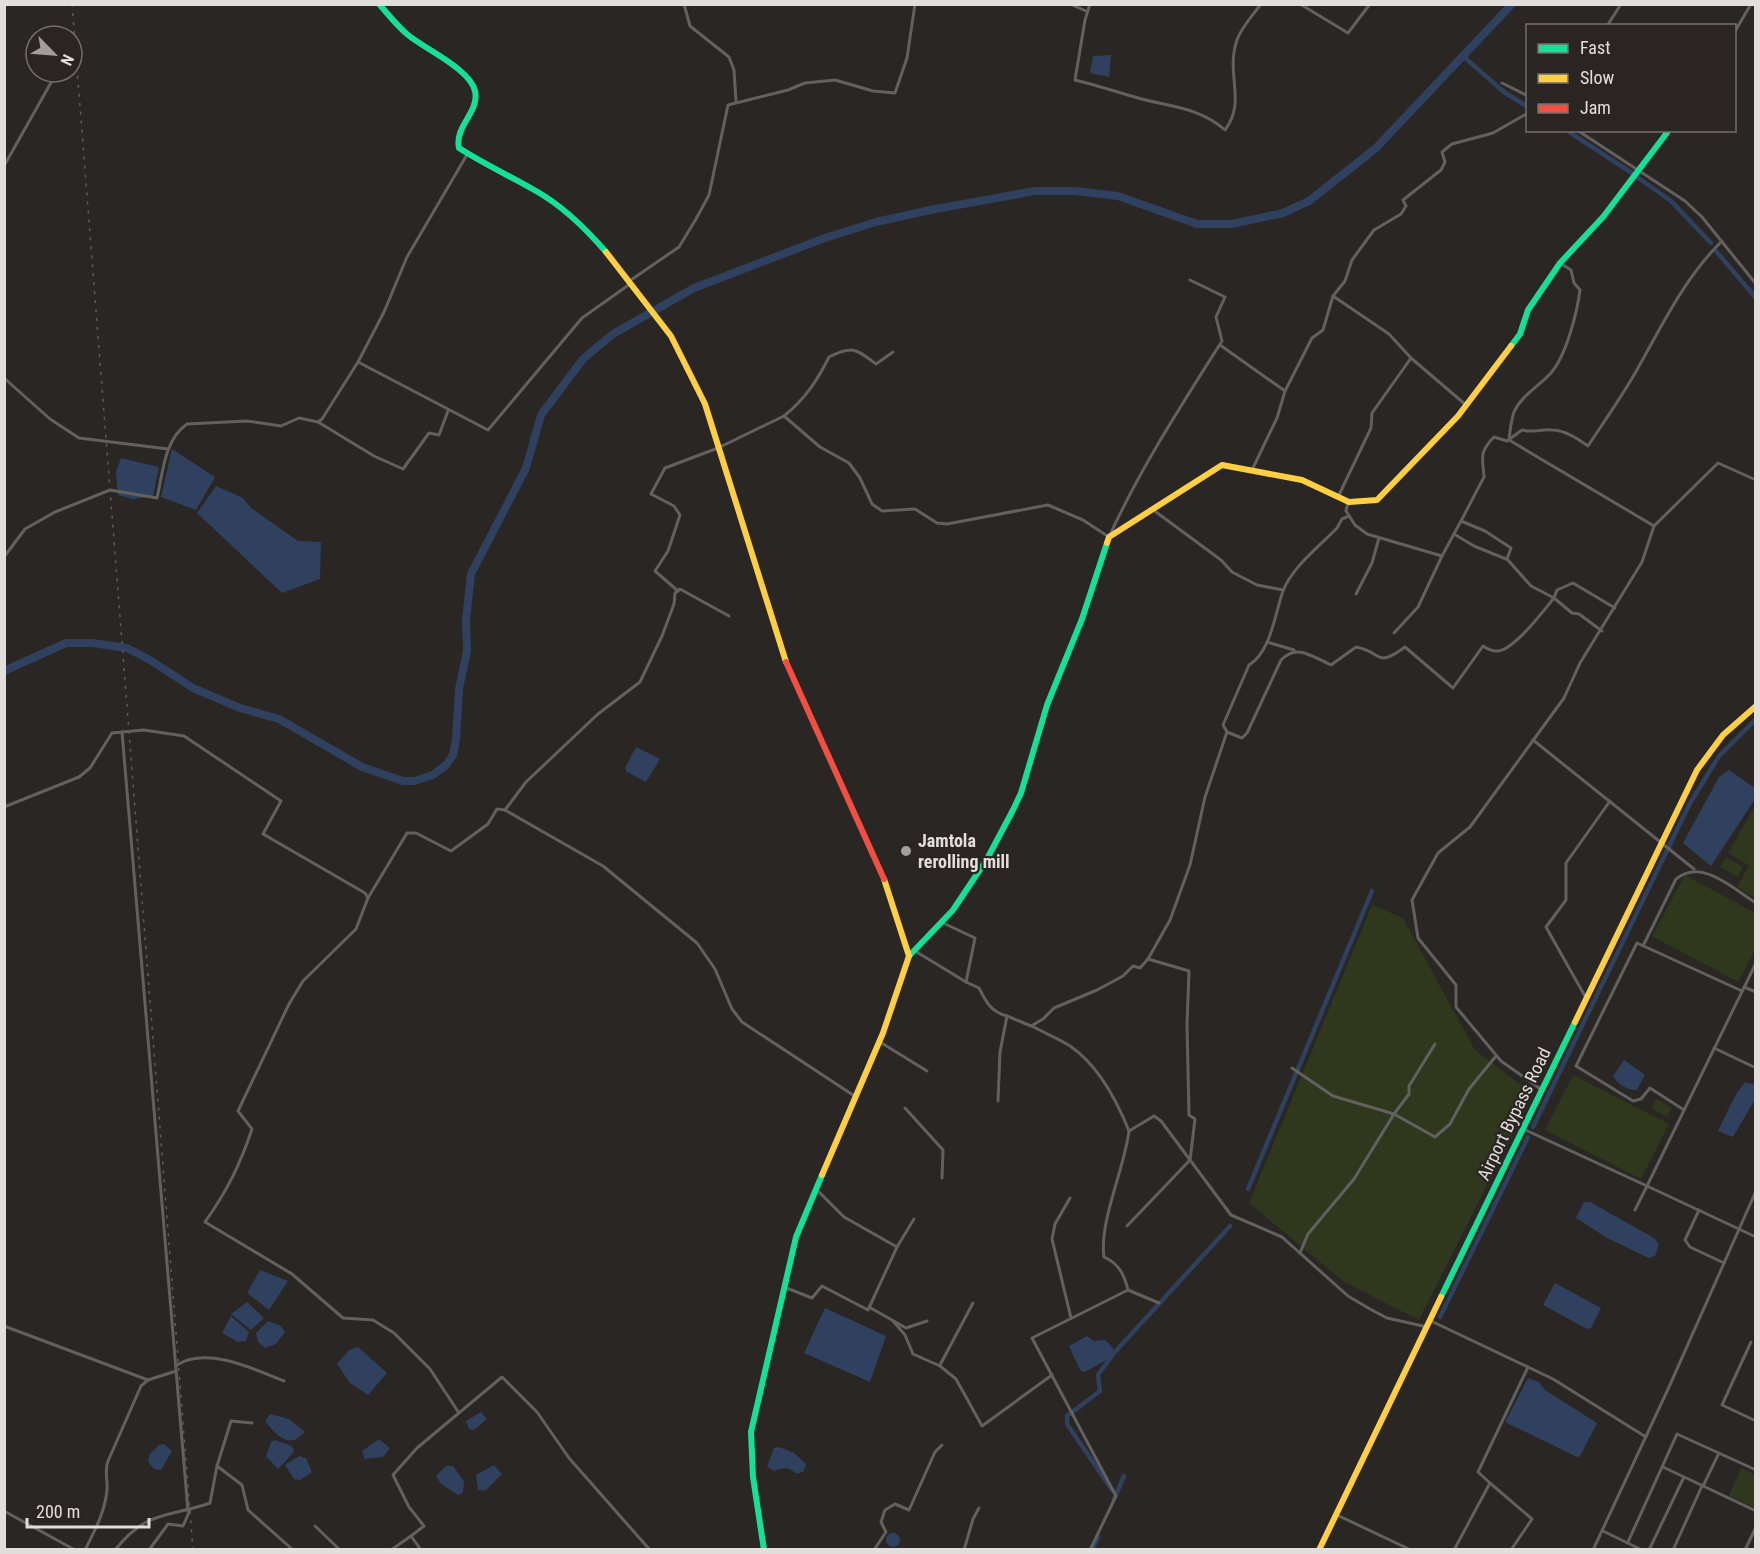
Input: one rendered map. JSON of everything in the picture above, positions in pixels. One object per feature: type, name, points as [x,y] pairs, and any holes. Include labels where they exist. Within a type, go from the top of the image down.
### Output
[{"type":"street","points":[[379,4],[409,36],[458,70],[472,87],[474,100],[457,143],[468,153],[538,192],[592,236],[625,274],[629,283],[671,336],[705,404],[782,653],[890,893],[912,953],[980,988],[987,1003],[997,1013],[1031,1026],[1071,1047],[1096,1073],[1117,1101],[1129,1131],[1126,1156],[1102,1240],[1104,1257],[1115,1262],[1128,1290],[1159,1303]]},
{"type":"street","points":[[684,4],[690,26],[729,57],[734,70],[736,101]]},
{"type":"street","points":[[358,362],[488,430],[582,318],[679,247],[709,195],[728,105],[736,101],[788,90],[805,83],[835,80],[873,91],[895,93],[907,58],[915,4]]},
{"type":"street","points":[[1070,4],[1086,11]]},
{"type":"street","points":[[1090,4],[1086,11],[1075,80],[1140,99],[1183,106],[1225,130],[1238,102],[1232,76],[1237,38],[1261,4]]},
{"type":"street","points":[[1300,4],[1348,33],[1370,4]]},
{"type":"street","points":[[1608,24],[1621,4]]},
{"type":"street","points":[[1736,30],[1751,4]]},
{"type":"street","points":[[1502,83],[1526,95]]},
{"type":"street","points":[[4,166],[50,84]]},
{"type":"street","points":[[1252,470],[1276,418],[1285,391],[1312,338],[1323,330],[1333,296],[1345,281],[1352,260],[1374,230],[1401,214],[1406,206],[1403,200],[1441,170],[1445,162],[1442,152],[1452,144],[1493,133],[1526,113]]},
{"type":"street","points":[[1580,132],[1685,201],[1722,241],[1755,284]]},
{"type":"street","points":[[1109,537],[1222,465],[1313,484],[1338,499],[1348,502],[1377,500],[1466,405],[1521,334],[1528,310],[1560,263],[1603,217],[1667,132]]},
{"type":"street","points":[[318,422],[358,362],[384,312],[407,257],[468,153]]},
{"type":"street","points":[[1509,440],[1521,430],[1533,433],[1552,429],[1564,432],[1588,446],[1637,370],[1668,312],[1711,251],[1722,241]]},
{"type":"street","points":[[1509,440],[1514,411],[1531,390],[1551,373],[1561,357],[1579,303],[1580,290],[1574,283],[1571,270],[1560,263]]},
{"type":"street","points":[[764,1550],[753,1477],[751,1432],[796,1237],[879,1042],[912,953],[953,910],[987,859],[1021,793],[1047,705],[1082,619],[1109,537],[1204,366],[1222,341],[1216,317],[1225,297],[1190,280]]},
{"type":"street","points":[[1333,296],[1389,334],[1411,358],[1466,405]]},
{"type":"street","points":[[1220,345],[1285,391]]},
{"type":"street","points":[[729,616],[680,589],[678,591],[655,571],[668,551],[680,515],[674,506],[653,496],[652,492],[665,468],[718,448],[783,416],[799,405],[814,385],[829,357],[851,349],[865,354],[876,364],[893,352]]},
{"type":"street","points":[[1338,499],[1371,428],[1372,412],[1411,358]]},
{"type":"street","points":[[4,378],[50,419],[79,438],[168,449]]},
{"type":"street","points":[[4,557],[26,529],[55,512],[110,490],[157,498],[168,449],[182,428],[194,422],[247,421],[281,426],[299,418],[318,422],[374,456],[403,469],[429,433],[439,435],[448,411]]},
{"type":"street","points":[[783,416],[820,447],[849,464],[860,478],[872,504],[882,512],[915,509],[937,523],[947,524],[1048,505],[1083,520],[1109,537]]},
{"type":"street","points":[[1394,633],[1425,596],[1442,556],[1484,477],[1480,466],[1485,446],[1494,437],[1509,440],[1654,526]]},
{"type":"street","points":[[1542,1090],[1496,1056],[1456,1007],[1456,985],[1418,939],[1412,900],[1438,853],[1470,827],[1564,698],[1580,663],[1602,631],[1642,562],[1654,526],[1718,463],[1755,480]]},
{"type":"street","points":[[1348,502],[1346,512],[1367,534],[1442,556]]},
{"type":"street","points":[[1151,509],[1221,560],[1232,572],[1257,585],[1283,590]]},
{"type":"street","points":[[1296,651],[1281,660],[1247,733],[1238,737],[1227,732],[1222,725],[1249,665],[1254,662],[1267,642],[1283,590],[1290,579],[1337,528],[1342,519],[1349,516]]},
{"type":"street","points":[[1461,521],[1485,531],[1511,548],[1507,559]]},
{"type":"street","points":[[1454,534],[1474,546],[1507,559],[1531,586],[1554,598],[1572,613],[1579,614],[1602,631]]},
{"type":"street","points":[[1356,594],[1372,563],[1380,537]]},
{"type":"street","points":[[1267,642],[1331,665],[1356,647],[1380,658],[1389,658],[1405,647],[1453,688],[1483,646],[1497,652],[1519,638],[1554,598],[1557,590],[1573,584],[1615,608]]},
{"type":"street","points":[[505,810],[526,782],[598,714],[640,681],[662,636],[678,591]]},
{"type":"street","name":"Airport Bypass Road","points":[[1319,1550],[1697,770],[1711,748],[1739,718],[1755,706]]},
{"type":"street","points":[[4,807],[79,777],[90,768],[112,733],[144,730],[184,736],[210,751],[281,801],[263,834],[365,893],[368,898]]},
{"type":"street","points":[[122,732],[189,1510],[183,1526],[168,1524],[149,1550]]},
{"type":"street","points":[[1031,1026],[1043,1019],[1054,1008],[1097,990],[1123,976],[1133,966],[1140,968],[1148,959],[1170,920],[1190,865],[1205,797],[1227,732]]},
{"type":"street","points":[[1533,740],[1662,841],[1694,869],[1708,873],[1755,903]]},
{"type":"street","points":[[1586,998],[1546,927],[1566,900],[1566,863],[1610,801]]},
{"type":"street","points":[[459,1413],[430,1369],[394,1333],[374,1320],[342,1318],[292,1274],[205,1222],[228,1191],[244,1154],[252,1129],[238,1111],[289,1004],[303,981],[356,929],[368,898],[407,833],[416,833],[451,851],[488,824],[497,809],[505,810],[603,866],[697,943],[715,969],[732,1009],[742,1023],[856,1098]]},
{"type":"street","points":[[1643,946],[1676,879],[1694,869]]},
{"type":"street","points":[[942,922],[975,938],[966,982]]},
{"type":"street","points":[[1684,1110],[1650,1088],[1641,1099],[1633,1101],[1576,1066],[1637,943],[1743,989],[1755,992]]},
{"type":"street","points":[[1127,1226],[1190,1160],[1195,1119],[1189,1115],[1187,1025],[1189,971],[1148,959]]},
{"type":"street","points":[[1635,1210],[1755,963]]},
{"type":"street","points":[[998,1101],[1000,1052],[1006,1016]]},
{"type":"street","points":[[879,1042],[927,1071]]},
{"type":"street","points":[[1300,1253],[1308,1234],[1354,1179],[1409,1094],[1409,1086],[1435,1044]]},
{"type":"street","points":[[1714,1048],[1755,1068]]},
{"type":"street","points":[[1292,1068],[1333,1096],[1394,1114],[1435,1137],[1450,1124],[1469,1089],[1496,1056]]},
{"type":"street","points":[[905,1108],[943,1150],[942,1178]]},
{"type":"street","points":[[1129,1131],[1154,1116],[1161,1121],[1231,1215],[1272,1231],[1341,1290],[1363,1305],[1387,1318],[1429,1324],[1528,1367],[1553,1379],[1646,1437]]},
{"type":"street","points":[[1523,1129],[1755,1237]]},
{"type":"street","points":[[816,1189],[846,1219],[897,1247]]},
{"type":"street","points":[[1593,1550],[1740,1229],[1755,1191]]},
{"type":"street","points":[[1070,1198],[1055,1224],[1052,1239],[1071,1318]]},
{"type":"street","points":[[1699,1210],[1685,1240],[1690,1247],[1724,1263]]},
{"type":"street","points":[[783,1287],[812,1298],[822,1286],[868,1310],[897,1247],[914,1220]]},
{"type":"street","points":[[1090,1550],[1116,1496],[1032,1338],[1128,1290]]},
{"type":"street","points":[[940,1366],[973,1303]]},
{"type":"street","points":[[869,1307],[906,1328],[927,1322]]},
{"type":"street","points":[[893,1321],[905,1335],[913,1354],[940,1366],[956,1379],[982,1426],[1052,1375]]},
{"type":"street","points":[[4,1326],[148,1380]]},
{"type":"street","points":[[1751,1342],[1722,1405],[1755,1421]]},
{"type":"street","points":[[176,1365],[188,1359],[219,1360],[248,1367],[284,1381]]},
{"type":"street","points":[[1512,1550],[1532,1519],[1478,1472],[1528,1367]]},
{"type":"street","points":[[86,1550],[102,1516],[108,1461],[141,1386],[148,1380],[176,1371]]},
{"type":"street","points":[[391,1550],[424,1526],[409,1507],[393,1475],[417,1448],[502,1377],[537,1412],[569,1458],[650,1550]]},
{"type":"street","points":[[115,1550],[139,1526],[157,1515],[189,1510],[210,1503],[217,1466],[231,1421],[252,1424]]},
{"type":"street","points":[[1628,1542],[1677,1434],[1755,1470]]},
{"type":"street","points":[[874,1550],[886,1532],[881,1522],[885,1510],[895,1504],[909,1510],[935,1452],[942,1445]]},
{"type":"street","points":[[1673,1550],[1719,1453]]},
{"type":"street","points":[[217,1466],[242,1485],[248,1510],[293,1550]]},
{"type":"street","points":[[1663,1467],[1755,1511]]},
{"type":"street","points":[[1649,1550],[1684,1477]]},
{"type":"street","points":[[1454,1550],[1490,1483]]},
{"type":"street","points":[[964,1550],[972,1520],[979,1509]]},
{"type":"street","points":[[4,1511],[75,1550]]},
{"type":"street","points":[[1336,1515],[1411,1550]]},
{"type":"street","points":[[315,1526],[340,1550]]},
{"type":"street","points":[[1745,1550],[1755,1527]]},
{"type":"street","points":[[1603,1531],[1642,1550]]},
{"type":"street","points":[[411,1536],[421,1550]]},
{"type":"green space","points":[[1755,806],[1756,898],[1737,887],[1749,866],[1728,853]]},
{"type":"green space","points":[[1726,857],[1743,867],[1738,877],[1720,867]]},
{"type":"green space","points":[[1685,875],[1755,913],[1755,950],[1738,982],[1652,936]]},
{"type":"green space","points":[[1372,905],[1403,918],[1475,1050],[1533,1094],[1419,1320],[1344,1282],[1249,1203]]},
{"type":"green space","points":[[1573,1075],[1669,1124],[1641,1179],[1545,1130]]},
{"type":"green space","points":[[1657,1099],[1672,1108],[1667,1117],[1651,1108]]},
{"type":"green space","points":[[1741,1468],[1755,1475],[1755,1508],[1729,1496]]},
{"type":"water","points":[[1111,55],[1109,77],[1090,73],[1093,56]]},
{"type":"water","points":[[172,449],[215,477],[196,510],[161,497]]},
{"type":"water","points":[[121,458],[159,467],[153,496],[133,499],[118,495],[116,472]]},
{"type":"water","points":[[216,486],[243,498],[251,508],[298,541],[321,542],[320,579],[282,593],[197,513]]},
{"type":"water","points":[[636,747],[660,759],[646,782],[627,772],[625,768]]},
{"type":"water","points":[[1729,770],[1755,788],[1755,799],[1711,866],[1683,843],[1719,777]]},
{"type":"water","points":[[1624,1060],[1645,1075],[1637,1090],[1623,1086],[1613,1076]]},
{"type":"water","points":[[1745,1082],[1755,1085],[1754,1101],[1733,1137],[1718,1131],[1736,1094]]},
{"type":"water","points":[[1584,1202],[1590,1202],[1654,1238],[1659,1244],[1655,1256],[1649,1258],[1607,1238],[1576,1218]]},
{"type":"water","points":[[260,1270],[288,1281],[269,1310],[247,1293]]},
{"type":"water","points":[[1555,1283],[1601,1308],[1591,1328],[1587,1329],[1543,1305]]},
{"type":"water","points":[[247,1302],[264,1318],[251,1330],[231,1314]]},
{"type":"water","points":[[825,1308],[886,1336],[870,1382],[804,1353]]},
{"type":"water","points":[[231,1316],[249,1332],[246,1341],[238,1342],[222,1333]]},
{"type":"water","points":[[268,1321],[281,1326],[285,1332],[276,1344],[265,1348],[258,1342],[256,1333]]},
{"type":"water","points":[[1087,1336],[1094,1341],[1105,1340],[1114,1349],[1108,1359],[1085,1372],[1080,1370],[1069,1346]]},
{"type":"water","points":[[358,1347],[387,1373],[368,1395],[350,1383],[337,1364],[349,1350]]},
{"type":"water","points":[[1528,1378],[1539,1382],[1545,1390],[1597,1423],[1580,1456],[1577,1457],[1505,1422]]},
{"type":"water","points":[[481,1412],[487,1419],[474,1430],[469,1429],[466,1421]]},
{"type":"water","points":[[270,1414],[289,1419],[305,1432],[294,1440],[284,1439],[265,1421]]},
{"type":"water","points":[[379,1439],[390,1448],[383,1457],[365,1459],[362,1451]]},
{"type":"water","points":[[275,1440],[292,1446],[294,1452],[278,1469],[266,1456],[271,1442]]},
{"type":"water","points":[[164,1444],[172,1451],[161,1470],[154,1469],[148,1462],[150,1454],[159,1445]]},
{"type":"water","points":[[779,1447],[794,1453],[806,1464],[804,1471],[797,1474],[788,1469],[774,1471],[767,1467],[774,1448]]},
{"type":"water","points":[[299,1456],[306,1458],[312,1472],[300,1480],[294,1479],[285,1465]]},
{"type":"water","points":[[494,1465],[502,1474],[485,1491],[478,1490],[476,1475]]},
{"type":"water","points":[[446,1466],[453,1466],[464,1481],[463,1493],[458,1495],[441,1484],[436,1476]]},
{"type":"water","points":[[890,1533],[896,1533],[900,1540],[896,1547],[890,1547],[886,1543],[886,1537]]},
{"type":"waterway","points":[[4,671],[66,643],[92,643],[127,648],[193,688],[240,708],[279,719],[362,767],[403,781],[414,781],[433,775],[446,765],[453,755],[456,740],[459,689],[467,651],[466,619],[471,574],[526,468],[541,415],[583,359],[613,334],[694,288],[825,238],[876,222],[1035,191],[1075,191],[1118,196],[1197,224],[1232,224],[1283,213],[1309,201],[1376,148],[1512,4]]},
{"type":"waterway","points":[[1463,56],[1504,92],[1526,106]]},
{"type":"waterway","points":[[1569,132],[1632,173]]},
{"type":"waterway","points":[[1637,177],[1671,201],[1711,243]]},
{"type":"waterway","points":[[1716,251],[1756,298]]},
{"type":"waterway","points":[[1533,1127],[1689,805],[1719,756],[1756,719]]},
{"type":"waterway","points":[[1248,1189],[1372,891]]},
{"type":"waterway","points":[[1440,1317],[1528,1137]]},
{"type":"waterway","points":[[1112,1490],[1067,1424],[1067,1416],[1100,1391],[1098,1375],[1114,1353],[1230,1226]]},
{"type":"waterway","points":[[1114,1499],[1124,1476]]},
{"type":"waterway","points":[[1092,1550],[1098,1537]]},
{"type":"railway","points":[[72,4],[193,1550]]},
{"type":"traffic: fast","points":[[379,4],[408,35],[456,67],[471,83],[476,99],[460,133],[459,148],[555,203],[606,252]]},
{"type":"traffic: fast","points":[[1511,346],[1520,334],[1528,310],[1560,263],[1603,217],[1667,132]]},
{"type":"traffic: fast","points":[[909,956],[953,910],[987,859],[1013,810],[1021,793],[1047,705],[1082,619],[1107,543]]},
{"type":"traffic: fast","points":[[1441,1297],[1575,1022]]},
{"type":"traffic: fast","points":[[764,1550],[753,1477],[751,1432],[796,1237],[822,1175]]},
{"type":"traffic: slow","points":[[606,252],[671,336],[705,404],[786,662]]},
{"type":"traffic: slow","points":[[1107,543],[1109,537],[1222,465],[1302,480],[1349,502],[1377,500],[1458,416],[1511,346]]},
{"type":"traffic: slow","points":[[1575,1022],[1697,770],[1723,735],[1756,706]]},
{"type":"traffic: slow","points":[[822,1175],[883,1033],[909,956],[884,879]]},
{"type":"traffic: slow","points":[[1319,1550],[1441,1297]]},
{"type":"traffic: jam","points":[[786,662],[884,879]]},
{"type":"place","name":"Jamtola rerolling mill","points":[[906,851]]}]
